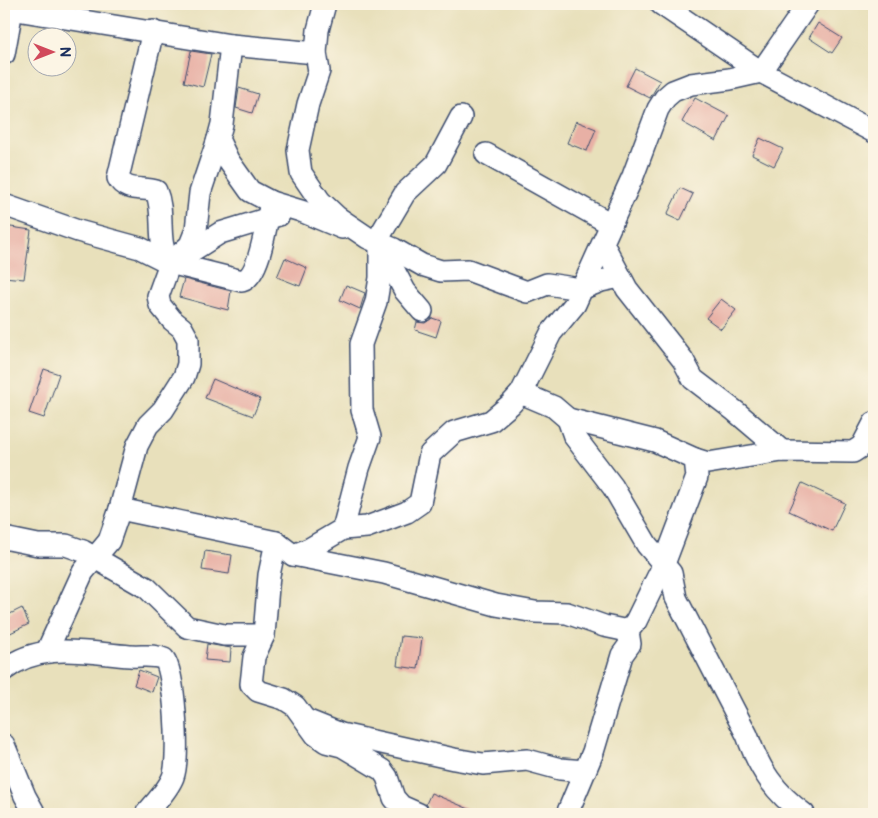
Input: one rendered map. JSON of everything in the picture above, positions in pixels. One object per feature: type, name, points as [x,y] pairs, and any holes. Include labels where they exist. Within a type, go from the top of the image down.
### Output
[{"type":"street","points":[[325,4],[318,30],[316,53],[319,71],[308,104],[298,150],[301,173],[320,201],[336,217],[374,241],[405,290],[422,311]]},
{"type":"street","points":[[661,4],[761,72],[874,132]]},
{"type":"street","points":[[293,555],[309,549],[343,529],[367,527],[407,512],[420,503],[430,454],[454,432],[491,421],[521,393],[551,333],[575,304],[633,176],[658,110],[666,98],[673,91],[691,84],[730,79],[761,72],[808,4]]},
{"type":"street","points":[[4,54],[9,7],[231,45],[316,53]]},
{"type":"street","points":[[153,32],[118,178],[121,183],[127,186],[156,191],[160,205],[162,245],[170,263]]},
{"type":"street","points":[[47,651],[83,572],[109,541],[120,509],[137,446],[148,425],[163,410],[184,377],[188,364],[188,339],[182,328],[160,305],[158,296],[170,263],[190,245],[196,230],[200,193],[222,124],[231,45]]},
{"type":"street","points":[[343,529],[359,468],[370,437],[362,410],[361,344],[376,302],[380,278],[374,241],[405,193],[436,164],[462,117]]},
{"type":"street","points":[[218,139],[228,160],[250,191],[270,209]]},
{"type":"street","points":[[486,154],[607,234],[620,277],[627,289],[683,360],[693,379],[735,411],[782,451]]},
{"type":"street","points":[[4,205],[78,231],[140,248],[170,263],[242,281],[246,280],[253,270],[260,252],[270,209]]},
{"type":"street","points":[[170,263],[180,259],[220,233],[270,209],[302,211],[374,241],[432,269],[468,270],[526,292],[547,284],[581,289],[601,281],[620,277]]},
{"type":"street","points":[[521,393],[554,407],[568,419],[655,441],[700,466],[782,451],[853,452],[868,446],[874,423]]},
{"type":"street","points":[[568,419],[574,436],[613,486],[647,545],[671,573],[676,598],[747,735],[755,757],[772,786],[804,814]]},
{"type":"street","points":[[628,631],[636,622],[664,564],[700,466]]},
{"type":"street","points":[[120,509],[276,542],[293,555],[384,573],[496,605],[536,612],[567,613],[604,626],[628,631]]},
{"type":"street","points":[[4,538],[38,545],[66,545],[96,558],[147,588],[187,627],[224,635],[264,634]]},
{"type":"street","points":[[276,542],[269,575],[264,634],[254,658],[251,684],[258,691],[295,706],[316,735],[326,742],[342,746],[382,770],[387,777],[394,798],[401,806],[419,814]]},
{"type":"street","points":[[570,806],[594,752],[622,655],[630,644],[628,631]]},
{"type":"street","points":[[4,670],[29,654],[47,651],[160,657],[167,662],[177,740],[176,758],[173,776],[146,814]]},
{"type":"street","points":[[306,720],[341,734],[454,759],[484,764],[527,760],[560,770],[585,771]]},
{"type":"street","points":[[4,745],[24,796],[35,814]]},
{"type":"street","points":[[560,770],[570,806]]},
{"type":"building","points":[[818,23],[842,38],[832,53],[809,38]]},
{"type":"building","points":[[191,51],[211,54],[203,87],[184,82]]},
{"type":"building","points":[[635,68],[660,81],[650,98],[626,86]]},
{"type":"building","points":[[239,88],[258,94],[252,113],[236,108]]},
{"type":"building","points":[[695,98],[729,116],[716,141],[682,122]]},
{"type":"building","points":[[576,121],[596,129],[587,151],[567,143]]},
{"type":"building","points":[[760,138],[783,149],[774,166],[752,155]]},
{"type":"building","points":[[680,188],[693,194],[680,221],[667,215]]},
{"type":"building","points":[[4,226],[31,230],[24,279],[4,277]]},
{"type":"building","points":[[285,258],[307,268],[300,286],[277,277]]},
{"type":"building","points":[[184,279],[231,291],[228,310],[179,297]]},
{"type":"building","points":[[346,285],[365,293],[360,309],[340,300]]},
{"type":"building","points":[[721,299],[736,310],[721,329],[706,318]]},
{"type":"building","points":[[432,318],[441,321],[436,337],[415,330],[417,322],[425,323]]},
{"type":"building","points":[[44,369],[59,374],[44,418],[29,413]]},
{"type":"building","points":[[213,379],[260,399],[253,416],[205,398]]},
{"type":"building","points":[[802,483],[845,503],[832,531],[789,511]]},
{"type":"building","points":[[205,551],[232,555],[229,574],[202,570]]},
{"type":"building","points":[[22,608],[29,624],[4,636],[4,617]]},
{"type":"building","points":[[401,636],[422,638],[418,669],[397,666]]},
{"type":"building","points":[[207,644],[231,648],[230,662],[205,660]]},
{"type":"building","points":[[139,670],[157,677],[152,692],[134,685]]},
{"type":"building","points":[[431,793],[481,814],[438,814],[431,811],[426,804]]}]
